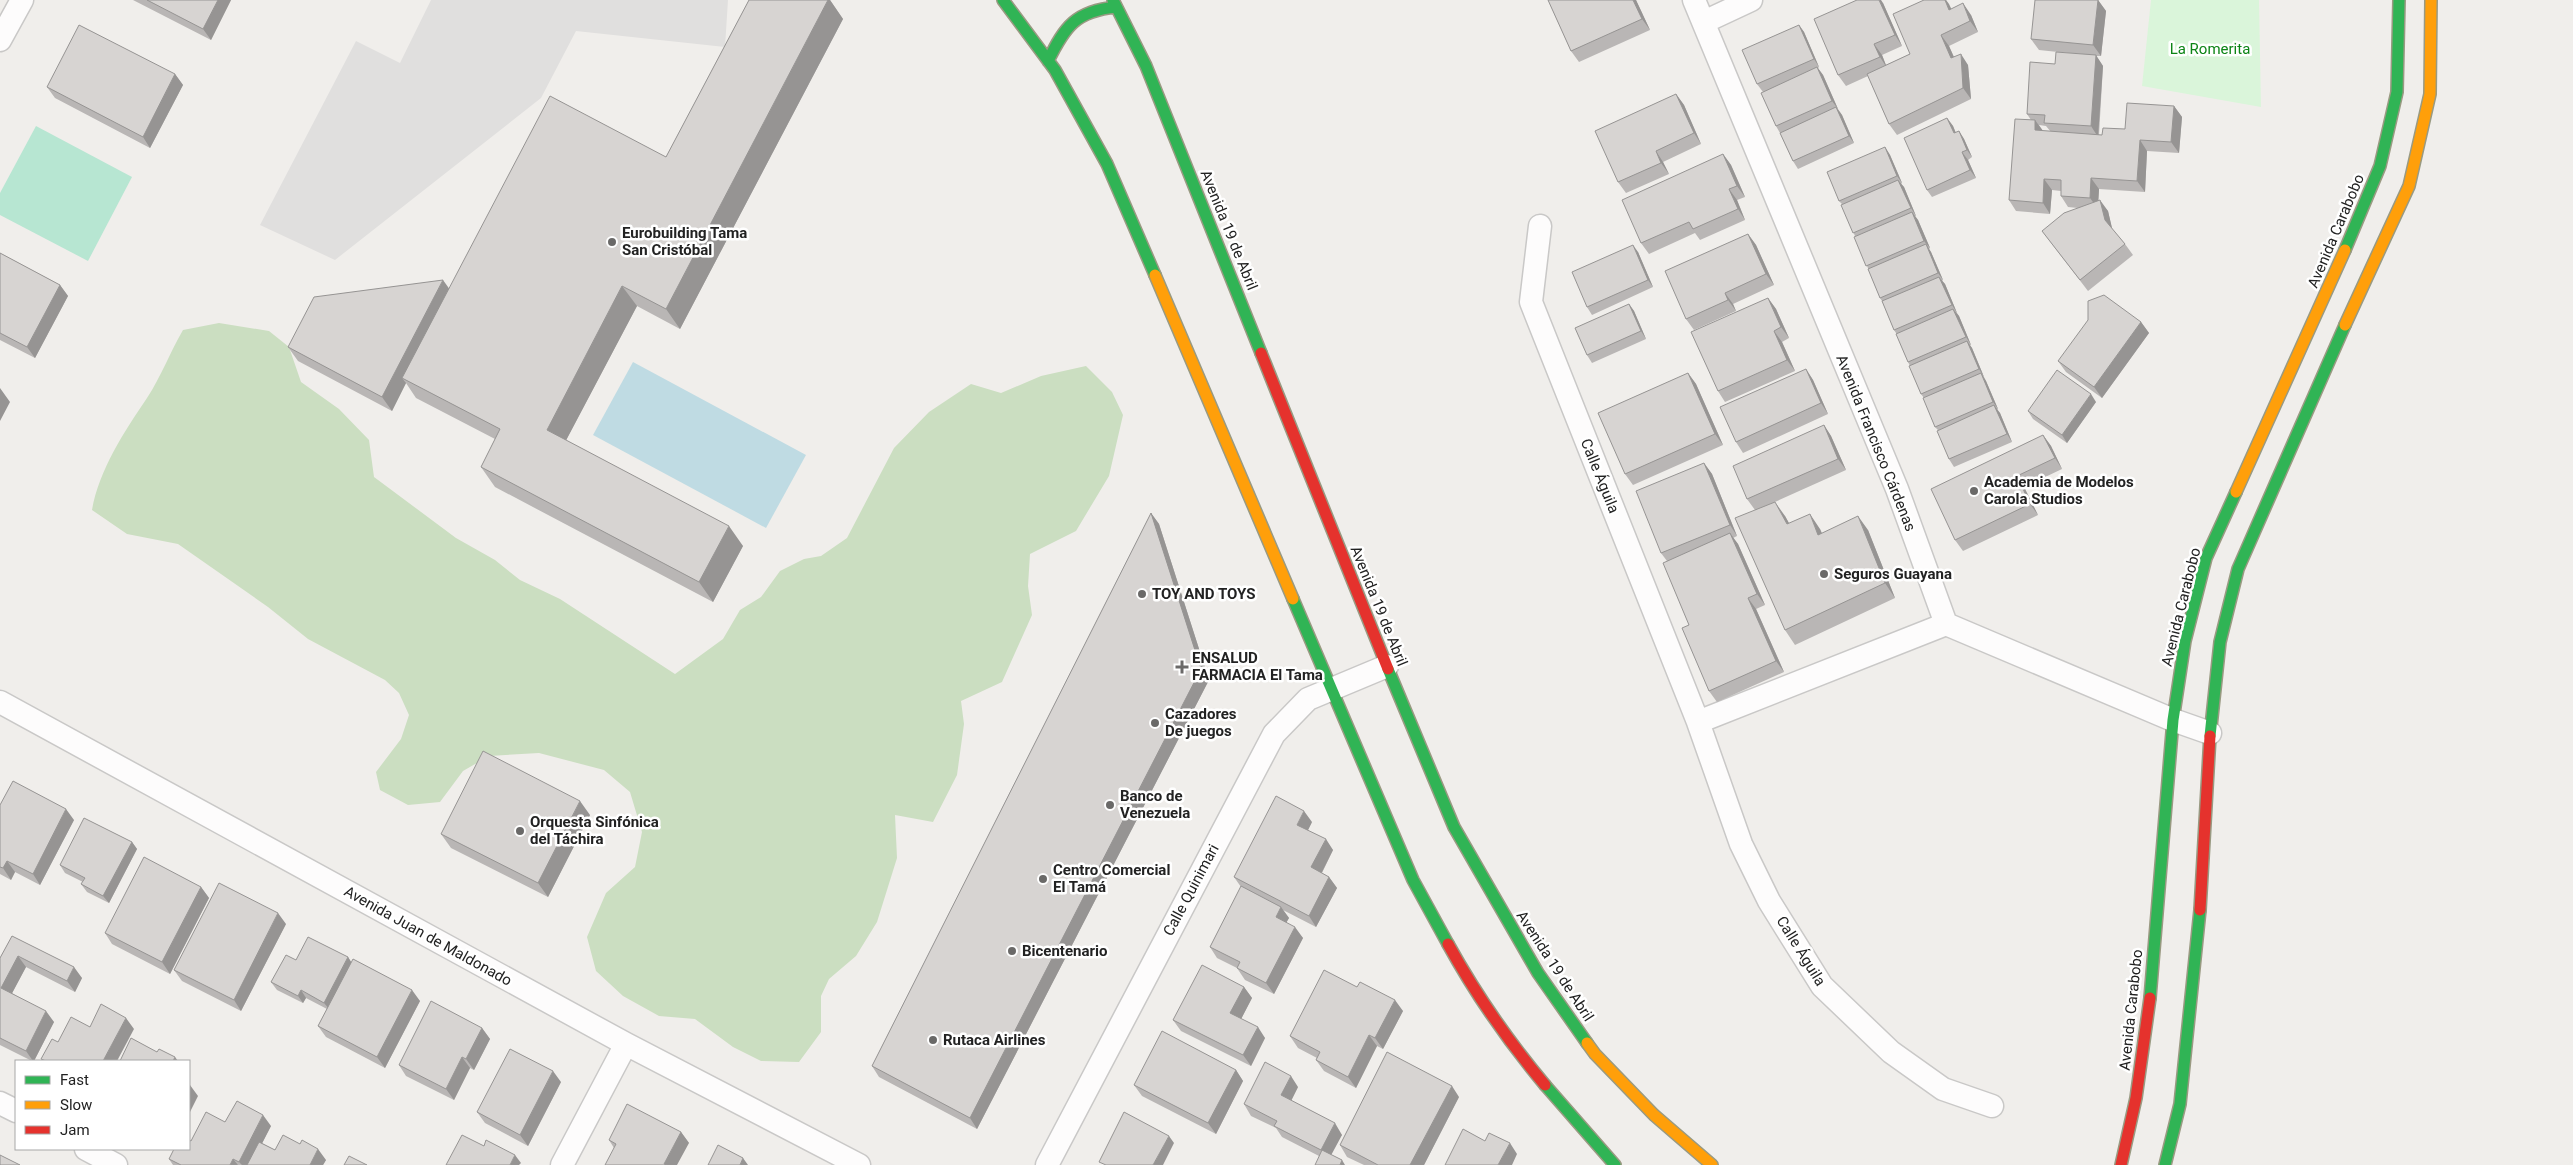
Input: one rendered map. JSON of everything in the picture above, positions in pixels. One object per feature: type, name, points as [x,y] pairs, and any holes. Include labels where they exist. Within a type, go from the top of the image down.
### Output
[{"type":"main road","points":[[1003,0],[1048,61],[1107,164],[1304,623],[1330,690],[1413,880],[1460,966],[1526,1061],[1616,1165]]},
{"type":"main road","name":"Avenida Carabobo","points":[[2121,1165],[2136,1098],[2148,1005],[2172,720],[2185,641],[2206,558],[2333,278],[2380,166],[2397,92],[2399,0]]},
{"type":"main road","points":[[2165,1165],[2180,1104],[2196,958],[2210,733],[2220,642],[2238,569],[2302,420],[2410,186],[2430,94],[2431,0]]},
{"type":"main road","points":[[1048,61],[1064,30],[1077,17],[1114,3]]},
{"type":"main road","name":"Avenida 19 de Abril","points":[[1114,3],[1146,66],[1387,666],[1454,827],[1538,972],[1595,1054],[1654,1115],[1712,1165]]},
{"type":"street","points":[[0,40],[22,0]]},
{"type":"street","name":"Avenida Francisco Cárdenas","points":[[1694,0],[1897,489],[1946,624]]},
{"type":"street","points":[[1704,22],[1751,0]]},
{"type":"street","name":"Calle Águila","points":[[1540,226],[1531,302],[1698,722],[1741,844],[1769,900],[1822,986],[1891,1052],[1943,1089],[1992,1106]]},
{"type":"street","points":[[1698,722],[1946,624],[2172,720],[2210,733]]},
{"type":"street","name":"Calle Quinimari","points":[[1047,1165],[1274,734],[1308,699],[1387,666]]},
{"type":"street","name":"Avenida Juan de Maldonado","points":[[0,702],[626,1044],[859,1165]]},
{"type":"street","points":[[562,1165],[626,1044]]},
{"type":"street","points":[[0,1103],[15,1111]]},
{"type":"street","points":[[88,1150],[116,1165]]},
{"type":"green space","name":"La Romerita","points":[[2151,0],[2259,0],[2261,107],[2142,86]]},
{"type":"green space","points":[[36,126],[132,177],[88,261],[0,215],[0,193]]},
{"type":"green space","points":[[219,323],[269,331],[289,347],[301,382],[339,409],[369,440],[374,477],[456,538],[495,560],[520,580],[560,599],[675,674],[723,639],[740,610],[761,597],[780,571],[804,559],[821,556],[847,538],[894,448],[929,412],[971,384],[1001,393],[1041,376],[1086,366],[1112,392],[1123,415],[1109,476],[1076,531],[1030,554],[1028,586],[1032,615],[1002,682],[961,701],[964,724],[957,775],[933,822],[895,815],[897,858],[877,922],[856,956],[829,979],[821,996],[821,1032],[799,1062],[761,1061],[733,1047],[695,1019],[659,1016],[623,996],[596,971],[587,937],[606,893],[635,867],[642,832],[630,792],[604,770],[539,753],[489,756],[463,771],[440,802],[408,805],[380,790],[376,772],[401,739],[409,715],[399,693],[385,680],[308,639],[268,607],[178,544],[127,534],[92,510],[95,495],[106,466],[152,390],[183,330]]},
{"type":"shaded area","points":[[431,0],[728,0],[725,47],[576,31],[541,98],[335,260],[260,225],[356,41],[400,63]]},
{"type":"water","points":[[633,362],[806,455],[766,528],[593,435]]},
{"type":"building","points":[[147,0],[218,0],[203,29]]},
{"type":"building","name":"Eurobuilding Tama San Cristóbal","points":[[749,0],[828,0],[666,309],[622,286],[547,430],[729,526],[699,582],[481,467],[500,429],[402,378],[550,96],[666,157]]},
{"type":"building","points":[[1548,0],[1633,0],[1642,19],[1571,51]]},
{"type":"building","points":[[1857,0],[1879,0],[1895,35],[1874,44],[1880,57],[1838,75],[1814,19]]},
{"type":"building","points":[[1924,0],[1945,0],[1949,10],[1963,3],[1970,21],[1941,35],[1951,58],[1961,54],[1963,88],[1889,124],[1867,74],[1910,54],[1893,14]]},
{"type":"building","points":[[2035,0],[2098,0],[2093,45],[2031,39]]},
{"type":"building","points":[[79,25],[175,74],[143,137],[47,87]]},
{"type":"building","points":[[1799,25],[1814,59],[1757,84],[1742,50]]},
{"type":"building","points":[[2056,52],[2096,55],[2091,126],[2044,123],[2045,115],[2027,114],[2030,62],[2055,64]]},
{"type":"building","points":[[1817,67],[1832,101],[1776,126],[1761,93]]},
{"type":"building","points":[[1676,94],[1694,133],[1656,151],[1661,163],[1618,182],[1595,131]]},
{"type":"building","points":[[2127,103],[2174,106],[2171,142],[2140,140],[2137,181],[2091,178],[2090,198],[2061,196],[2061,180],[2044,179],[2043,203],[2009,200],[2015,119],[2035,120],[2035,130],[2102,135],[2103,128],[2125,129]]},
{"type":"building","points":[[1836,107],[1849,136],[1793,161],[1780,133]]},
{"type":"building","points":[[1947,118],[1954,133],[1959,131],[1967,150],[1962,152],[1970,170],[1927,190],[1904,138]]},
{"type":"building","points":[[1885,147],[1897,176],[1839,201],[1827,172]]},
{"type":"building","points":[[1723,154],[1737,186],[1729,189],[1738,209],[1693,229],[1689,222],[1641,243],[1622,200]]},
{"type":"building","points":[[1898,180],[1911,208],[1853,233],[1841,205]]},
{"type":"building","points":[[2100,200],[2105,220],[2125,244],[2080,280],[2042,231],[2064,213]]},
{"type":"building","points":[[1912,212],[1924,241],[1866,266],[1854,237]]},
{"type":"building","points":[[1748,234],[1766,274],[1725,293],[1728,300],[1686,319],[1665,271]]},
{"type":"building","points":[[1926,244],[1938,273],[1880,298],[1868,269]]},
{"type":"building","points":[[1633,245],[1648,280],[1587,307],[1572,272]]},
{"type":"building","points":[[0,253],[60,285],[27,347],[0,333]]},
{"type":"building","points":[[1939,277],[1952,305],[1894,330],[1882,301]]},
{"type":"building","points":[[443,280],[382,397],[288,347],[314,297]]},
{"type":"building","points":[[2104,295],[2141,322],[2094,387],[2058,361],[2088,320],[2088,301]]},
{"type":"building","points":[[1768,298],[1781,327],[1774,331],[1787,360],[1718,391],[1691,332]]},
{"type":"building","points":[[1629,304],[1641,331],[1587,355],[1575,328]]},
{"type":"building","points":[[1953,309],[1966,337],[1908,362],[1896,334]]},
{"type":"building","points":[[1967,341],[1979,369],[1921,394],[1909,366]]},
{"type":"building","points":[[1806,369],[1821,403],[1736,442],[1720,407]]},
{"type":"building","points":[[2057,370],[2091,394],[2062,435],[2028,411]]},
{"type":"building","points":[[1688,373],[1715,434],[1625,474],[1598,413]]},
{"type":"building","points":[[1981,373],[1993,402],[1935,427],[1923,398]]},
{"type":"building","points":[[1994,405],[2007,434],[1949,459],[1937,431]]},
{"type":"building","points":[[1824,425],[1838,459],[1747,499],[1733,466]]},
{"type":"building","points":[[2043,435],[2055,458],[2017,476],[2030,504],[1955,540],[1931,489]]},
{"type":"building","points":[[1704,463],[1730,525],[1661,553],[1636,491]]},
{"type":"building","name":"Seguros Guayana","points":[[1775,502],[1787,524],[1810,514],[1818,535],[1858,516],[1885,583],[1785,630],[1735,518]]},
{"type":"building","name":"Centro Comercial El Tamá","points":[[1151,513],[1201,669],[970,1118],[872,1066]]},
{"type":"building","points":[[1730,533],[1757,594],[1748,598],[1776,661],[1709,691],[1682,628],[1689,625],[1663,563]]},
{"type":"building","name":"Orquesta Sinfónica del Táchira","points":[[483,751],[580,801],[538,883],[441,834]]},
{"type":"building","points":[[13,781],[66,809],[33,874],[7,861],[3,868],[0,867],[0,805]]},
{"type":"building","points":[[1276,796],[1304,811],[1297,825],[1326,839],[1311,867],[1329,877],[1309,916],[1234,877]]},
{"type":"building","points":[[84,818],[132,842],[103,896],[81,884],[85,878],[60,865]]},
{"type":"building","points":[[144,857],[201,887],[162,962],[105,933]]},
{"type":"building","points":[[219,883],[278,913],[234,1000],[174,970]]},
{"type":"building","points":[[1241,886],[1281,907],[1276,917],[1295,927],[1266,983],[1237,968],[1240,962],[1210,947]]},
{"type":"building","points":[[12,936],[74,967],[67,981],[18,956],[1,988],[46,1011],[26,1051],[0,1038],[0,958]]},
{"type":"building","points":[[308,937],[348,957],[324,1003],[301,990],[298,996],[271,982],[286,955],[296,960]]},
{"type":"building","points":[[353,959],[412,990],[377,1057],[318,1026]]},
{"type":"building","points":[[1202,965],[1244,987],[1230,1013],[1258,1027],[1243,1055],[1173,1020]]},
{"type":"building","points":[[1324,970],[1357,987],[1360,982],[1395,1000],[1375,1038],[1369,1035],[1348,1077],[1316,1060],[1320,1052],[1290,1036]]},
{"type":"building","points":[[431,1001],[482,1028],[466,1059],[462,1057],[446,1089],[399,1065]]},
{"type":"building","points":[[101,1004],[126,1018],[104,1060],[41,1059],[52,1039],[58,1042],[71,1017],[90,1027]]},
{"type":"building","points":[[1162,1031],[1236,1070],[1208,1123],[1134,1085]]},
{"type":"building","points":[[131,1038],[157,1052],[159,1049],[175,1057],[174,1060],[120,1060]]},
{"type":"building","points":[[510,1049],[553,1071],[520,1135],[477,1112]]},
{"type":"building","points":[[1387,1052],[1452,1086],[1410,1165],[1378,1165],[1340,1145]]},
{"type":"building","points":[[1265,1062],[1291,1076],[1281,1095],[1335,1123],[1321,1150],[1274,1126],[1277,1121],[1244,1104]]},
{"type":"building","points":[[237,1101],[263,1115],[239,1162],[233,1159],[230,1165],[181,1165],[169,1159],[174,1150],[190,1150],[190,1140],[206,1112],[225,1122]]},
{"type":"building","points":[[627,1104],[681,1132],[664,1164],[667,1165],[605,1165],[616,1144],[609,1140]]},
{"type":"building","points":[[1124,1112],[1169,1136],[1153,1165],[1106,1165],[1099,1162]]},
{"type":"building","points":[[1463,1129],[1485,1141],[1489,1133],[1510,1143],[1498,1165],[1445,1165]]},
{"type":"building","points":[[283,1135],[300,1144],[302,1140],[318,1149],[310,1165],[247,1165],[259,1142],[275,1150]]},
{"type":"building","points":[[462,1135],[484,1146],[486,1140],[515,1155],[510,1165],[446,1165]]},
{"type":"building","points":[[718,1145],[743,1158],[740,1165],[708,1165]]},
{"type":"building","points":[[1322,1150],[1342,1160],[1340,1165],[1315,1165]]},
{"type":"building","points":[[0,1155],[20,1165],[0,1165]]},
{"type":"building","points":[[349,1156],[367,1165],[344,1165]]},
{"type":"traffic: fast","points":[[1003,0],[1055,70],[1107,164],[1155,275]]},
{"type":"traffic: fast","points":[[1113,0],[1146,66],[1261,353]]},
{"type":"traffic: fast","points":[[2345,250],[2380,166],[2397,92],[2399,0]]},
{"type":"traffic: fast","points":[[1048,61],[1060,38],[1073,22],[1091,12],[1116,7]]},
{"type":"traffic: fast","points":[[2210,736],[2220,642],[2238,569],[2345,325]]},
{"type":"traffic: fast","points":[[2150,998],[2173,720],[2185,641],[2206,558],[2236,492]]},
{"type":"traffic: fast","points":[[1293,599],[1413,880],[1448,944]]},
{"type":"traffic: fast","points":[[1388,669],[1454,827],[1538,973],[1587,1043]]},
{"type":"traffic: fast","points":[[2165,1165],[2180,1104],[2200,910]]},
{"type":"traffic: fast","points":[[1545,1085],[1615,1165]]},
{"type":"traffic: slow","points":[[2345,325],[2409,186],[2430,94],[2431,0]]},
{"type":"traffic: slow","points":[[2236,492],[2345,250]]},
{"type":"traffic: slow","points":[[1155,275],[1293,599]]},
{"type":"traffic: slow","points":[[1587,1043],[1595,1054],[1654,1115],[1712,1165]]},
{"type":"traffic: jam","points":[[1261,353],[1388,669]]},
{"type":"traffic: jam","points":[[2200,910],[2210,736]]},
{"type":"traffic: jam","points":[[1448,944],[1469,981],[1493,1017],[1545,1085]]},
{"type":"traffic: jam","points":[[2121,1165],[2136,1098],[2150,998]]},
{"type":"place","name":"Eurobuilding Tama San Cristóbal","points":[[612,242]]},
{"type":"place","name":"Academia de Modelos Carola Studios","points":[[1974,491]]},
{"type":"place","name":"Seguros Guayana","points":[[1824,574]]},
{"type":"place","name":"TOY AND TOYS","points":[[1142,594]]},
{"type":"place","name":"ENSALUD FARMACIA El Tama","points":[[1182,667]]},
{"type":"place","name":"Cazadores De juegos","points":[[1155,723]]},
{"type":"place","name":"Banco de Venezuela","points":[[1110,805]]},
{"type":"place","name":"Orquesta Sinfónica del Táchira","points":[[520,831]]},
{"type":"place","name":"Centro Comercial El Tamá","points":[[1043,879]]},
{"type":"place","name":"Bicentenario","points":[[1012,951]]},
{"type":"place","name":"Rutaca Airlines","points":[[933,1040]]}]
